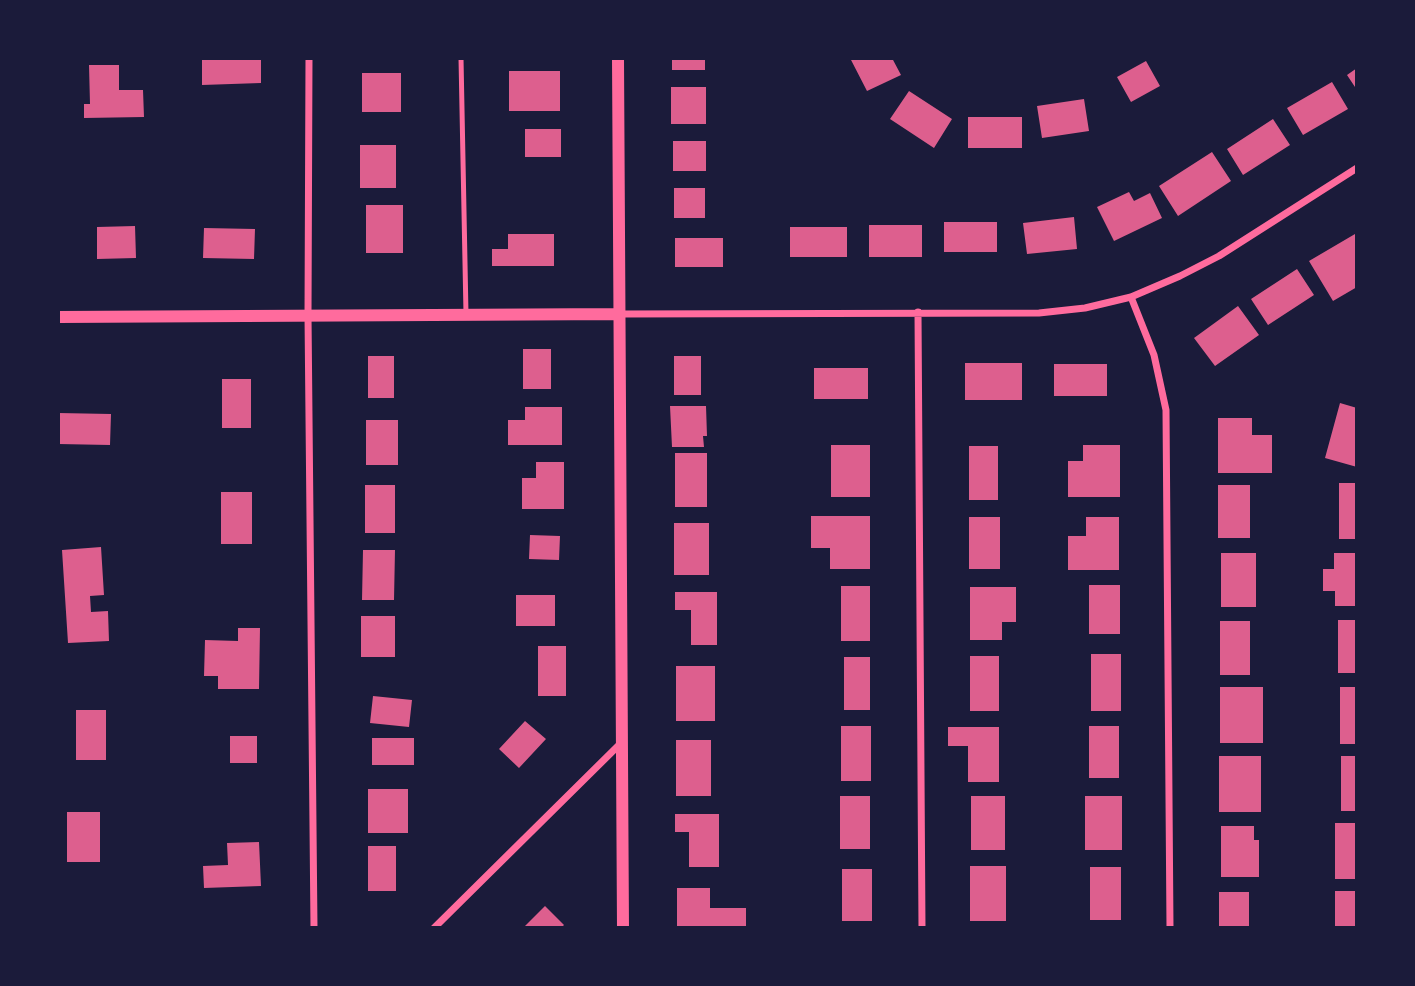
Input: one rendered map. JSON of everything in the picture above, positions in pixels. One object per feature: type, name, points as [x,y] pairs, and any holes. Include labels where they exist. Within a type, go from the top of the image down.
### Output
[{"type":"street","points":[[309,58],[308,315],[314,928]]},
{"type":"street","points":[[618,58],[623,928]]},
{"type":"street","points":[[58,317],[1039,313],[1085,308],[1131,297],[1219,256],[1357,168]]},
{"type":"street","points":[[1131,297],[1154,355],[1166,410],[1170,928]]},
{"type":"street","points":[[918,312],[922,928]]},
{"type":"street","points":[[434,928],[621,742]]},
{"type":"lane","points":[[461,58],[466,314]]},
{"type":"building","points":[[202,58],[261,58],[261,83],[202,85]]},
{"type":"building","points":[[672,58],[705,58],[705,70],[672,70]]},
{"type":"building","points":[[850,58],[892,58],[901,75],[867,91]]},
{"type":"building","points":[[1146,61],[1160,86],[1131,102],[1117,77]]},
{"type":"building","points":[[89,65],[119,65],[119,90],[143,90],[144,117],[84,118],[84,104],[90,104]]},
{"type":"building","points":[[1357,68],[1357,90],[1347,75]]},
{"type":"building","points":[[509,71],[560,71],[560,111],[509,111]]},
{"type":"building","points":[[362,73],[401,73],[401,112],[362,112]]},
{"type":"building","points":[[1332,82],[1348,109],[1303,135],[1287,108]]},
{"type":"building","points":[[671,87],[706,87],[706,124],[671,124]]},
{"type":"building","points":[[909,91],[952,119],[934,148],[890,119]]},
{"type":"building","points":[[1084,99],[1089,131],[1042,138],[1037,106]]},
{"type":"building","points":[[968,117],[1022,117],[1022,148],[968,148]]},
{"type":"building","points":[[1273,119],[1290,145],[1243,175],[1227,149]]},
{"type":"building","points":[[525,129],[561,129],[561,157],[525,157]]},
{"type":"building","points":[[673,141],[706,141],[706,171],[673,171]]},
{"type":"building","points":[[360,145],[396,145],[396,188],[360,188]]},
{"type":"building","points":[[1212,152],[1231,181],[1178,216],[1159,186]]},
{"type":"building","points":[[674,188],[705,188],[705,218],[674,218]]},
{"type":"building","points":[[1129,192],[1134,201],[1150,193],[1162,218],[1114,241],[1097,207]]},
{"type":"building","points":[[366,205],[403,205],[403,253],[366,253]]},
{"type":"building","points":[[1074,217],[1077,249],[1027,254],[1023,223]]},
{"type":"building","points":[[944,222],[997,222],[997,252],[944,252]]},
{"type":"building","points":[[869,225],[922,225],[922,257],[869,257]]},
{"type":"building","points":[[135,226],[136,258],[97,259],[97,227]]},
{"type":"building","points":[[790,227],[847,227],[847,257],[790,257]]},
{"type":"building","points":[[204,228],[255,229],[254,259],[203,258]]},
{"type":"building","points":[[508,234],[554,234],[554,266],[492,266],[492,249],[508,249]]},
{"type":"building","points":[[1355,234],[1357,287],[1333,301],[1309,261]]},
{"type":"building","points":[[675,238],[723,238],[723,267],[675,267]]},
{"type":"building","points":[[1297,269],[1314,295],[1268,325],[1251,299]]},
{"type":"building","points":[[1238,306],[1259,335],[1215,366],[1194,338]]},
{"type":"building","points":[[523,349],[551,349],[551,389],[523,389]]},
{"type":"building","points":[[368,356],[394,356],[394,398],[368,398]]},
{"type":"building","points":[[674,356],[701,356],[701,395],[674,395]]},
{"type":"building","points":[[965,363],[1022,363],[1022,400],[965,400]]},
{"type":"building","points":[[1054,364],[1107,364],[1107,396],[1054,396]]},
{"type":"building","points":[[814,368],[868,368],[868,399],[814,399]]},
{"type":"building","points":[[222,379],[251,379],[251,428],[222,428]]},
{"type":"building","points":[[1340,403],[1357,408],[1357,467],[1325,458]]},
{"type":"building","points":[[670,406],[706,406],[707,436],[703,436],[704,447],[672,447]]},
{"type":"building","points":[[525,407],[562,407],[562,445],[508,445],[508,420],[525,420]]},
{"type":"building","points":[[58,413],[111,414],[110,445],[58,444]]},
{"type":"building","points":[[1218,418],[1252,418],[1252,435],[1272,435],[1272,473],[1218,473]]},
{"type":"building","points":[[366,420],[398,420],[398,465],[366,465]]},
{"type":"building","points":[[831,445],[870,445],[870,497],[831,497]]},
{"type":"building","points":[[1083,445],[1120,445],[1120,497],[1068,497],[1068,461],[1083,461]]},
{"type":"building","points":[[969,446],[998,446],[998,500],[969,500]]},
{"type":"building","points":[[675,453],[707,453],[707,507],[675,507]]},
{"type":"building","points":[[536,462],[564,462],[564,509],[522,509],[522,478],[536,478]]},
{"type":"building","points":[[1339,483],[1357,483],[1357,539],[1339,539]]},
{"type":"building","points":[[365,485],[395,485],[395,533],[365,533]]},
{"type":"building","points":[[1218,485],[1250,485],[1250,538],[1218,538]]},
{"type":"building","points":[[221,492],[252,492],[252,544],[221,544]]},
{"type":"building","points":[[811,516],[870,516],[870,569],[830,569],[830,548],[811,548]]},
{"type":"building","points":[[969,517],[1000,517],[1000,569],[969,569]]},
{"type":"building","points":[[1086,517],[1119,517],[1119,570],[1068,570],[1068,536],[1086,536]]},
{"type":"building","points":[[674,523],[709,523],[709,575],[674,575]]},
{"type":"building","points":[[530,535],[560,536],[559,560],[529,559]]},
{"type":"building","points":[[101,547],[104,595],[90,596],[91,612],[108,611],[109,641],[68,643],[62,550]]},
{"type":"building","points":[[363,550],[395,550],[394,600],[362,600]]},
{"type":"building","points":[[1221,553],[1256,553],[1256,607],[1221,607]]},
{"type":"building","points":[[1334,553],[1357,553],[1357,606],[1335,606],[1335,591],[1323,591],[1323,569],[1334,569]]},
{"type":"building","points":[[1089,585],[1120,585],[1120,634],[1089,634]]},
{"type":"building","points":[[841,586],[870,586],[870,641],[841,641]]},
{"type":"building","points":[[970,587],[1016,587],[1016,622],[1002,622],[1002,640],[970,640]]},
{"type":"building","points":[[675,592],[717,592],[717,645],[691,645],[691,610],[675,610]]},
{"type":"building","points":[[516,595],[555,595],[555,626],[516,626]]},
{"type":"building","points":[[361,616],[395,616],[395,657],[361,657]]},
{"type":"building","points":[[1338,620],[1357,620],[1357,673],[1338,673]]},
{"type":"building","points":[[1220,621],[1250,621],[1250,675],[1220,675]]},
{"type":"building","points":[[238,628],[260,628],[259,689],[218,689],[218,676],[204,676],[205,640],[238,641]]},
{"type":"building","points":[[538,646],[566,646],[566,696],[538,696]]},
{"type":"building","points":[[1091,654],[1121,654],[1121,711],[1091,711]]},
{"type":"building","points":[[970,656],[999,656],[999,711],[970,711]]},
{"type":"building","points":[[844,657],[870,657],[870,710],[844,710]]},
{"type":"building","points":[[676,666],[715,666],[715,721],[676,721]]},
{"type":"building","points":[[1220,687],[1263,687],[1263,743],[1220,743]]},
{"type":"building","points":[[1340,687],[1357,687],[1357,744],[1340,744]]},
{"type":"building","points":[[373,696],[412,700],[409,727],[370,723]]},
{"type":"building","points":[[76,710],[106,710],[106,760],[76,760]]},
{"type":"building","points":[[525,721],[546,739],[519,768],[499,749]]},
{"type":"building","points":[[841,726],[871,726],[871,781],[841,781]]},
{"type":"building","points":[[1089,726],[1119,726],[1119,778],[1089,778]]},
{"type":"building","points":[[948,727],[999,727],[999,782],[968,782],[968,746],[948,746]]},
{"type":"building","points":[[230,736],[257,736],[257,763],[230,763]]},
{"type":"building","points":[[372,738],[414,738],[414,765],[372,765]]},
{"type":"building","points":[[676,740],[711,740],[711,796],[676,796]]},
{"type":"building","points":[[1219,756],[1261,756],[1261,812],[1219,812]]},
{"type":"building","points":[[1341,756],[1357,756],[1357,811],[1341,811]]},
{"type":"building","points":[[368,789],[408,789],[408,833],[368,833]]},
{"type":"building","points":[[840,796],[870,796],[870,849],[840,849]]},
{"type":"building","points":[[971,796],[1005,796],[1005,850],[971,850]]},
{"type":"building","points":[[1085,796],[1122,796],[1122,850],[1085,850]]},
{"type":"building","points":[[67,812],[100,812],[100,862],[67,862]]},
{"type":"building","points":[[675,814],[719,814],[719,867],[689,867],[689,832],[675,832]]},
{"type":"building","points":[[1335,823],[1357,823],[1357,879],[1335,879]]},
{"type":"building","points":[[1221,826],[1254,826],[1254,840],[1259,840],[1259,877],[1221,877]]},
{"type":"building","points":[[259,842],[261,886],[204,888],[203,866],[228,865],[227,843]]},
{"type":"building","points":[[368,846],[396,846],[396,891],[368,891]]},
{"type":"building","points":[[970,866],[1006,866],[1006,921],[970,921]]},
{"type":"building","points":[[1090,867],[1121,867],[1121,920],[1090,920]]},
{"type":"building","points":[[842,869],[872,869],[872,921],[842,921]]},
{"type":"building","points":[[677,888],[710,888],[710,908],[746,908],[746,928],[677,928]]},
{"type":"building","points":[[1335,891],[1357,891],[1357,928],[1335,928]]},
{"type":"building","points":[[1219,892],[1249,892],[1249,928],[1219,928]]},
{"type":"building","points":[[545,906],[564,925],[561,928],[523,928]]}]
